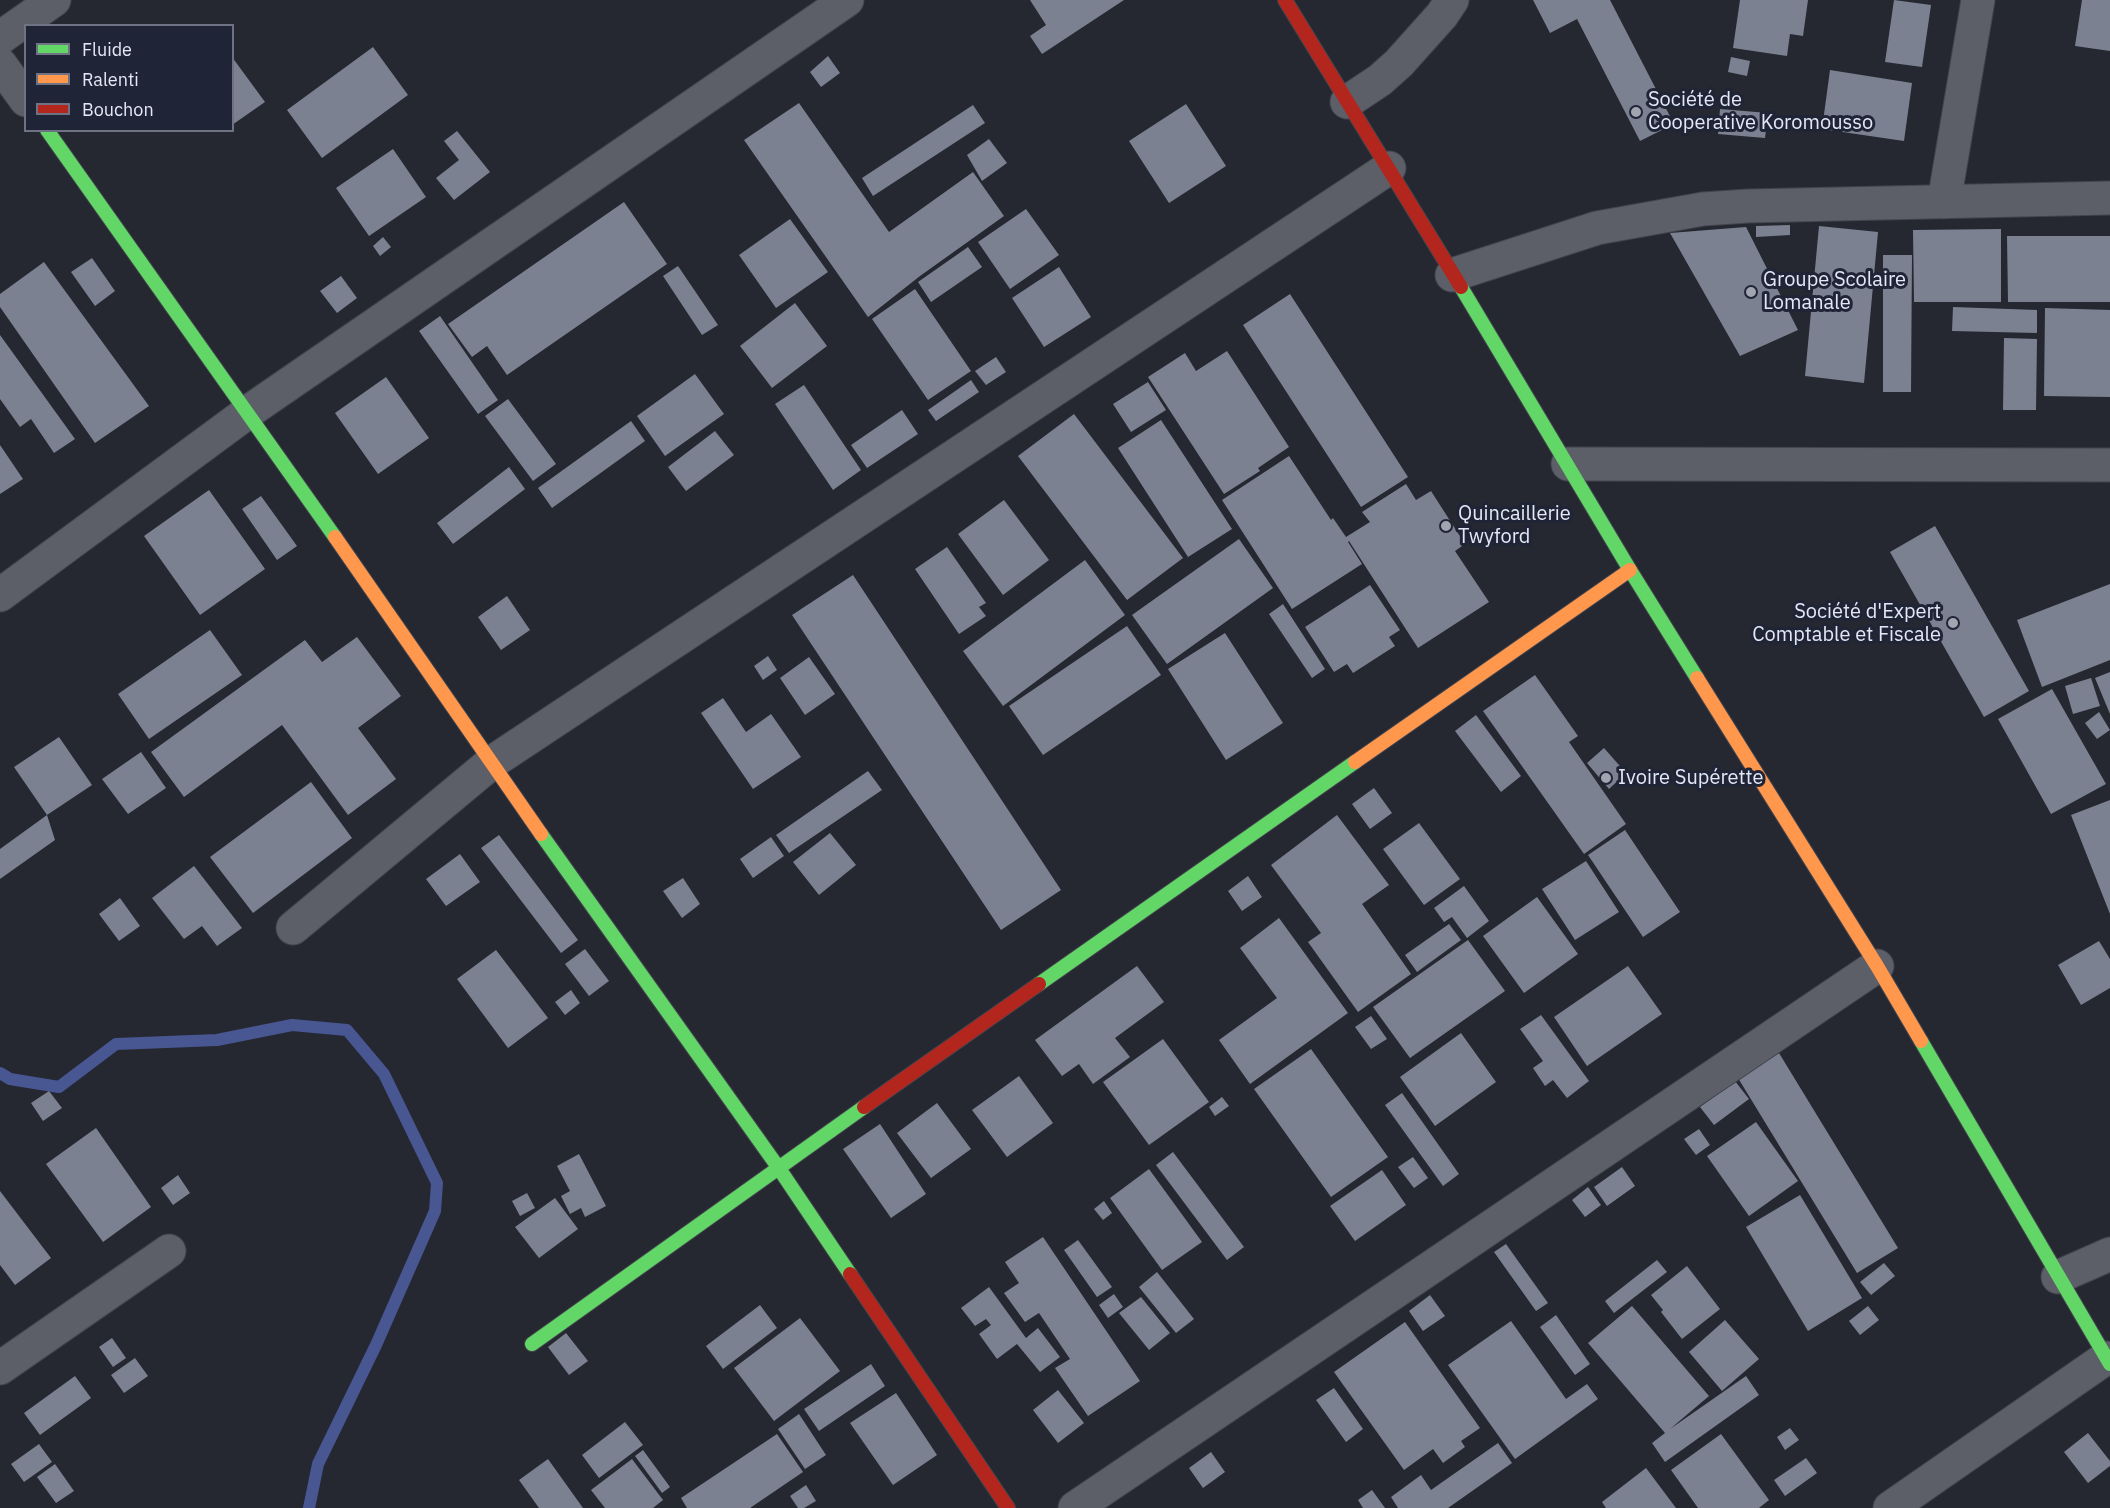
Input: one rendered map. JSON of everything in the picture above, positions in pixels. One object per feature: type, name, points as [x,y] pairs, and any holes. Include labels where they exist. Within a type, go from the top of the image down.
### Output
[{"type":"street","points":[[0,38],[54,0]]},
{"type":"street","points":[[0,595],[248,412],[847,0]]},
{"type":"street","points":[[1285,0],[1389,168],[1630,570],[1877,966],[2108,1361],[1890,1508]]},
{"type":"street","points":[[1347,102],[1380,80],[1400,63],[1442,15],[1452,0]]},
{"type":"street","points":[[1944,202],[1977,0]]},
{"type":"street","points":[[0,64],[24,97]]},
{"type":"street","points":[[48,132],[248,412],[491,763],[778,1167],[1008,1508]]},
{"type":"street","points":[[293,928],[491,763],[1389,168]]},
{"type":"street","points":[[1452,275],[1597,228],[1692,211],[1748,206],[2110,198]]},
{"type":"street","points":[[1568,464],[2110,465]]},
{"type":"street","points":[[531,1344],[778,1167],[1630,570]]},
{"type":"street","points":[[1075,1508],[1877,966]]},
{"type":"street","points":[[0,1368],[169,1251]]},
{"type":"street","points":[[2058,1277],[2110,1254]]},
{"type":"building","points":[[1030,0],[1124,0],[1042,54],[1030,36],[1046,25]]},
{"type":"building","points":[[1533,0],[1610,0],[1674,124],[1640,141],[1577,19],[1550,33]]},
{"type":"building","points":[[1740,0],[1808,0],[1803,36],[1790,34],[1787,56],[1733,48]]},
{"type":"building","points":[[1894,0],[1931,5],[1922,67],[1885,62]]},
{"type":"building","points":[[2082,0],[2110,0],[2110,51],[2075,46]]},
{"type":"building","points":[[373,47],[408,95],[322,158],[287,110]]},
{"type":"building","points":[[828,56],[840,73],[821,87],[810,72]]},
{"type":"building","points":[[1731,57],[1750,61],[1747,76],[1728,72]]},
{"type":"building","points":[[234,60],[265,102],[234,124]]},
{"type":"building","points":[[1830,70],[1912,83],[1904,141],[1822,129]]},
{"type":"building","points":[[799,103],[889,232],[973,172],[1004,216],[920,276],[868,317],[744,140]]},
{"type":"building","points":[[1186,104],[1226,166],[1169,203],[1129,141]]},
{"type":"building","points":[[973,105],[985,123],[873,196],[862,178]]},
{"type":"building","points":[[1720,109],[1768,113],[1765,138],[1718,134]]},
{"type":"building","points":[[457,131],[490,172],[454,200],[436,178],[459,160],[444,141]]},
{"type":"building","points":[[989,139],[1007,163],[982,181],[967,155]]},
{"type":"building","points":[[393,149],[426,197],[369,236],[336,188]]},
{"type":"building","points":[[624,202],[667,264],[507,375],[487,346],[472,357],[448,324]]},
{"type":"building","points":[[1026,209],[1059,255],[1010,289],[978,242]]},
{"type":"building","points":[[790,219],[828,272],[776,308],[739,255]]},
{"type":"building","points":[[1790,225],[1790,235],[1756,237],[1756,226]]},
{"type":"building","points":[[1819,226],[1878,232],[1864,383],[1805,376]]},
{"type":"building","points":[[1746,227],[1798,330],[1740,356],[1670,233]]},
{"type":"building","points":[[2001,229],[2001,302],[1914,302],[1913,230]]},
{"type":"building","points":[[2007,236],[2110,236],[2110,302],[2008,302]]},
{"type":"building","points":[[383,237],[391,247],[380,256],[373,246]]},
{"type":"building","points":[[968,247],[982,267],[931,302],[918,282]]},
{"type":"building","points":[[1883,255],[1912,255],[1911,392],[1883,392]]},
{"type":"building","points":[[92,258],[115,291],[95,306],[71,272]]},
{"type":"building","points":[[44,262],[149,406],[95,443],[0,307],[0,294]]},
{"type":"building","points":[[678,266],[718,325],[702,335],[663,276]]},
{"type":"building","points":[[1059,267],[1091,317],[1044,347],[1012,298]]},
{"type":"building","points":[[341,276],[357,298],[337,313],[320,291]]},
{"type":"building","points":[[915,289],[971,371],[928,400],[872,319]]},
{"type":"building","points":[[1290,294],[1408,477],[1361,507],[1243,325]]},
{"type":"building","points":[[795,303],[827,346],[772,388],[740,346]]},
{"type":"building","points":[[1953,307],[2037,310],[2037,333],[1952,331]]},
{"type":"building","points":[[2045,308],[2110,310],[2110,397],[2044,396]]},
{"type":"building","points":[[440,316],[498,400],[478,414],[419,331]]},
{"type":"building","points":[[0,335],[75,439],[54,453],[31,419],[20,427],[0,399]]},
{"type":"building","points":[[2004,338],[2037,339],[2036,410],[2003,410]]},
{"type":"building","points":[[1227,351],[1289,447],[1258,468],[1260,471],[1224,494],[1148,377],[1185,353],[1196,371]]},
{"type":"building","points":[[996,357],[1006,372],[986,385],[975,371]]},
{"type":"building","points":[[695,374],[724,414],[665,456],[637,416]]},
{"type":"building","points":[[386,377],[429,438],[378,474],[335,413]]},
{"type":"building","points":[[971,380],[979,392],[936,421],[928,410]]},
{"type":"building","points":[[1148,382],[1166,410],[1131,432],[1113,404]]},
{"type":"building","points":[[804,385],[861,470],[833,490],[775,404]]},
{"type":"building","points":[[508,399],[556,464],[533,481],[485,416]]},
{"type":"building","points":[[902,410],[918,434],[867,468],[851,445]]},
{"type":"building","points":[[1074,414],[1183,558],[1127,600],[1018,456]]},
{"type":"building","points":[[1161,420],[1232,529],[1188,557],[1118,448]]},
{"type":"building","points":[[631,421],[645,441],[552,508],[538,488]]},
{"type":"building","points":[[715,431],[734,455],[686,491],[668,467]]},
{"type":"building","points":[[0,445],[23,479],[0,494]]},
{"type":"building","points":[[1289,456],[1331,520],[1333,518],[1346,537],[1370,522],[1362,512],[1406,484],[1416,500],[1431,491],[1465,544],[1455,551],[1489,602],[1418,648],[1349,541],[1362,564],[1292,609],[1222,500]]},
{"type":"building","points":[[509,467],[525,489],[453,544],[437,523]]},
{"type":"building","points":[[209,490],[265,569],[200,615],[144,536]]},
{"type":"building","points":[[261,496],[297,546],[277,560],[242,509]]},
{"type":"building","points":[[1004,500],[1049,560],[1003,595],[958,534]]},
{"type":"building","points":[[1935,526],[2029,691],[1984,717],[1890,552]]},
{"type":"building","points":[[1239,539],[1273,588],[1167,664],[1132,615]]},
{"type":"building","points":[[947,547],[986,603],[979,607],[986,616],[959,634],[915,569]]},
{"type":"building","points":[[1085,560],[1125,615],[1003,706],[963,651]]},
{"type":"building","points":[[853,575],[1061,890],[1001,930],[792,615]]},
{"type":"building","points":[[2110,584],[2110,660],[2042,687],[2017,620]]},
{"type":"building","points":[[1370,585],[1400,630],[1389,637],[1395,646],[1353,673],[1347,664],[1334,672],[1305,627]]},
{"type":"building","points":[[507,596],[530,630],[501,650],[478,617]]},
{"type":"building","points":[[1283,604],[1325,669],[1312,678],[1269,614]]},
{"type":"building","points":[[1127,626],[1161,675],[1043,755],[1009,706]]},
{"type":"building","points":[[210,630],[242,675],[149,739],[118,694]]},
{"type":"building","points":[[1225,633],[1283,723],[1226,760],[1168,669]]},
{"type":"building","points":[[357,637],[401,696],[358,728],[396,779],[348,815],[282,725],[184,797],[151,752],[305,640],[322,662]]},
{"type":"building","points":[[768,656],[777,670],[763,680],[754,666]]},
{"type":"building","points":[[809,657],[835,694],[805,715],[780,678]]},
{"type":"building","points":[[2110,672],[2110,714],[2095,678]]},
{"type":"building","points":[[1535,675],[1578,736],[1569,742],[1626,824],[1584,854],[1483,711]]},
{"type":"building","points":[[2091,678],[2100,706],[2073,714],[2065,686]]},
{"type":"building","points":[[2052,689],[2106,784],[2051,814],[1998,719]]},
{"type":"building","points":[[723,698],[746,732],[771,714],[801,757],[753,789],[701,713]]},
{"type":"building","points":[[2099,712],[2110,730],[2097,739],[2085,723]]},
{"type":"building","points":[[1476,715],[1521,776],[1501,792],[1455,731]]},
{"type":"building","points":[[59,737],[92,785],[47,815],[14,767]]},
{"type":"building","points":[[1604,748],[1626,773],[1609,789],[1587,763]]},
{"type":"building","points":[[141,752],[166,788],[128,814],[102,779]]},
{"type":"building","points":[[868,771],[882,790],[789,853],[776,835]]},
{"type":"building","points":[[311,782],[352,838],[253,913],[210,857]]},
{"type":"building","points":[[1374,788],[1392,813],[1370,829],[1352,804]]},
{"type":"building","points":[[2110,800],[2110,914],[2071,815]]},
{"type":"building","points":[[47,815],[55,840],[0,879],[0,849]]},
{"type":"building","points":[[1337,815],[1389,885],[1362,904],[1411,974],[1358,1012],[1308,942],[1321,933],[1271,865]]},
{"type":"building","points":[[1419,823],[1460,879],[1424,905],[1383,849]]},
{"type":"building","points":[[1625,830],[1680,912],[1643,937],[1588,855]]},
{"type":"building","points":[[830,833],[856,865],[819,895],[793,862]]},
{"type":"building","points":[[499,835],[578,940],[561,953],[481,848]]},
{"type":"building","points":[[771,837],[784,856],[753,878],[740,859]]},
{"type":"building","points":[[460,854],[480,882],[446,906],[426,879]]},
{"type":"building","points":[[1586,861],[1619,912],[1575,940],[1542,889]]},
{"type":"building","points":[[194,866],[242,928],[217,946],[202,926],[184,939],[152,898]]},
{"type":"building","points":[[1248,876],[1262,897],[1242,911],[1228,891]]},
{"type":"building","points":[[683,878],[700,904],[682,918],[663,891]]},
{"type":"building","points":[[1464,886],[1489,921],[1467,938],[1452,917],[1444,922],[1434,908]]},
{"type":"building","points":[[1537,897],[1578,954],[1524,993],[1483,936]]},
{"type":"building","points":[[120,898],[140,926],[119,941],[99,914]]},
{"type":"building","points":[[1279,918],[1348,1013],[1250,1084],[1219,1040],[1277,998],[1240,948]]},
{"type":"building","points":[[1449,924],[1461,940],[1417,972],[1405,955]]},
{"type":"building","points":[[1468,940],[1505,991],[1410,1058],[1373,1007]]},
{"type":"building","points":[[2099,941],[2110,959],[2110,988],[2081,1005],[2058,965]]},
{"type":"building","points":[[585,949],[609,981],[589,996],[565,964]]},
{"type":"building","points":[[496,950],[548,1018],[508,1048],[457,979]]},
{"type":"building","points":[[1137,966],[1164,1002],[1115,1038],[1130,1057],[1093,1084],[1079,1064],[1062,1076],[1035,1040]]},
{"type":"building","points":[[1628,966],[1662,1014],[1587,1066],[1554,1017]]},
{"type":"building","points":[[571,990],[580,1003],[565,1015],[555,1002]]},
{"type":"building","points":[[1541,1015],[1589,1081],[1567,1098],[1553,1080],[1545,1086],[1533,1068],[1543,1061],[1520,1029]]},
{"type":"building","points":[[1371,1016],[1387,1039],[1371,1049],[1355,1027]]},
{"type":"building","points":[[1461,1033],[1496,1082],[1435,1126],[1400,1077]]},
{"type":"building","points":[[1163,1039],[1209,1102],[1149,1145],[1103,1082]]},
{"type":"building","points":[[1311,1049],[1388,1157],[1331,1197],[1254,1089]]},
{"type":"building","points":[[1779,1053],[1898,1248],[1857,1273],[1738,1078]]},
{"type":"building","points":[[1019,1076],[1053,1123],[1007,1157],[972,1110]]},
{"type":"building","points":[[1735,1081],[1749,1099],[1714,1125],[1700,1107]]},
{"type":"building","points":[[49,1091],[62,1108],[43,1121],[31,1103]]},
{"type":"building","points":[[1402,1093],[1459,1174],[1443,1186],[1385,1105]]},
{"type":"building","points":[[1222,1097],[1229,1106],[1215,1116],[1209,1107]]},
{"type":"building","points":[[937,1103],[971,1149],[931,1178],[897,1133]]},
{"type":"building","points":[[1756,1122],[1798,1181],[1749,1216],[1707,1156]]},
{"type":"building","points":[[880,1124],[926,1194],[891,1218],[843,1149]]},
{"type":"building","points":[[96,1128],[151,1207],[103,1242],[46,1164]]},
{"type":"building","points":[[1699,1129],[1710,1145],[1696,1155],[1684,1139]]},
{"type":"building","points":[[1173,1152],[1244,1247],[1227,1260],[1156,1165]]},
{"type":"building","points":[[579,1154],[606,1206],[585,1217],[581,1208],[570,1214],[561,1196],[570,1191],[557,1166]]},
{"type":"building","points":[[1413,1157],[1428,1178],[1414,1188],[1398,1167]]},
{"type":"building","points":[[1622,1167],[1635,1186],[1607,1206],[1594,1187]]},
{"type":"building","points":[[1149,1169],[1202,1242],[1162,1270],[1110,1198]]},
{"type":"building","points":[[1382,1170],[1406,1205],[1355,1241],[1330,1206]]},
{"type":"building","points":[[178,1175],[190,1193],[173,1205],[161,1188]]},
{"type":"building","points":[[1588,1187],[1601,1205],[1585,1217],[1572,1200]]},
{"type":"building","points":[[0,1191],[51,1258],[15,1285],[0,1265]]},
{"type":"building","points":[[527,1193],[535,1208],[520,1216],[512,1201]]},
{"type":"building","points":[[1800,1195],[1862,1298],[1808,1331],[1746,1227]]},
{"type":"building","points":[[555,1198],[578,1229],[539,1258],[515,1227]]},
{"type":"building","points":[[1104,1201],[1112,1213],[1103,1220],[1094,1209]]},
{"type":"building","points":[[1043,1237],[1140,1381],[1088,1416],[1055,1368],[1070,1359],[1039,1313],[1025,1322],[1004,1293],[1019,1283],[1005,1262]]},
{"type":"building","points":[[1078,1240],[1112,1287],[1097,1297],[1064,1250]]},
{"type":"building","points":[[1506,1244],[1548,1303],[1536,1311],[1494,1252]]},
{"type":"building","points":[[1657,1260],[1667,1272],[1614,1313],[1605,1301]]},
{"type":"building","points":[[1884,1263],[1895,1276],[1871,1295],[1860,1282]]},
{"type":"building","points":[[1687,1266],[1720,1309],[1682,1339],[1651,1295]]},
{"type":"building","points":[[1157,1272],[1194,1319],[1176,1333],[1139,1287]]},
{"type":"building","points":[[989,1287],[1026,1338],[1038,1328],[1060,1357],[1040,1372],[1017,1344],[997,1359],[979,1334],[991,1325],[986,1319],[975,1326],[961,1308]]},
{"type":"building","points":[[1114,1294],[1123,1307],[1108,1318],[1099,1305]]},
{"type":"building","points":[[1430,1295],[1445,1316],[1423,1331],[1409,1311]]},
{"type":"building","points":[[1141,1297],[1170,1333],[1149,1350],[1119,1313]]},
{"type":"building","points":[[760,1305],[777,1328],[723,1369],[706,1346]]},
{"type":"building","points":[[1632,1306],[1709,1396],[1670,1429],[1746,1376],[1759,1395],[1665,1462],[1652,1443],[1665,1433],[1588,1343]]},
{"type":"building","points":[[1868,1306],[1879,1320],[1860,1335],[1849,1321]]},
{"type":"building","points":[[1556,1315],[1590,1364],[1575,1375],[1540,1327]]},
{"type":"building","points":[[800,1318],[840,1371],[774,1421],[734,1368]]},
{"type":"building","points":[[1725,1320],[1759,1359],[1722,1391],[1689,1352]]},
{"type":"building","points":[[1511,1321],[1566,1399],[1587,1384],[1598,1399],[1515,1459],[1448,1365]]},
{"type":"building","points":[[1405,1322],[1480,1428],[1461,1441],[1465,1447],[1443,1463],[1433,1449],[1404,1470],[1334,1372]]},
{"type":"building","points":[[566,1333],[588,1361],[569,1375],[548,1347]]},
{"type":"building","points":[[112,1338],[126,1358],[113,1367],[99,1347]]},
{"type":"building","points":[[135,1358],[148,1376],[124,1393],[111,1375]]},
{"type":"building","points":[[871,1364],[885,1386],[819,1431],[804,1409]]},
{"type":"building","points":[[75,1376],[91,1398],[40,1435],[24,1413]]},
{"type":"building","points":[[1334,1388],[1363,1429],[1346,1442],[1316,1400]]},
{"type":"building","points":[[1058,1390],[1084,1423],[1058,1443],[1033,1410]]},
{"type":"building","points":[[896,1393],[937,1455],[893,1485],[850,1423]]},
{"type":"building","points":[[799,1414],[826,1455],[805,1469],[778,1429]]},
{"type":"building","points":[[625,1422],[643,1445],[599,1478],[582,1455]]},
{"type":"building","points":[[1790,1428],[1799,1440],[1785,1450],[1777,1437]]},
{"type":"building","points":[[2088,1433],[2110,1461],[2110,1466],[2088,1483],[2064,1452]]},
{"type":"building","points":[[777,1434],[803,1472],[750,1508],[687,1508],[681,1498]]},
{"type":"building","points":[[1721,1434],[1769,1500],[1759,1508],[1698,1508],[1671,1470]]},
{"type":"building","points":[[1498,1443],[1512,1463],[1448,1508],[1398,1508],[1391,1497],[1421,1475],[1431,1490]]},
{"type":"building","points":[[39,1444],[52,1462],[24,1482],[11,1464]]},
{"type":"building","points":[[643,1450],[670,1487],[662,1493],[635,1456]]},
{"type":"building","points":[[1211,1452],[1225,1472],[1203,1488],[1189,1468]]},
{"type":"building","points":[[1806,1458],[1817,1473],[1785,1496],[1774,1480]]},
{"type":"building","points":[[548,1459],[583,1508],[539,1508],[519,1480]]},
{"type":"building","points":[[632,1459],[663,1500],[653,1508],[605,1508],[591,1490]]},
{"type":"building","points":[[55,1464],[74,1491],[56,1503],[37,1477]]},
{"type":"building","points":[[1646,1468],[1676,1508],[1606,1508],[1602,1502]]},
{"type":"building","points":[[806,1485],[816,1501],[804,1508],[798,1508],[790,1496]]},
{"type":"building","points":[[1372,1490],[1385,1508],[1363,1508],[1358,1500]]},
{"type":"waterway","points":[[0,1073],[10,1079],[59,1087],[116,1044],[217,1040],[292,1025],[347,1030],[384,1074],[437,1183],[435,1211],[376,1345],[318,1464],[309,1508]]},
{"type":"traffic: fast","points":[[48,132],[335,537]]},
{"type":"traffic: fast","points":[[1461,287],[1697,678]]},
{"type":"traffic: fast","points":[[1039,984],[1355,762]]},
{"type":"traffic: fast","points":[[541,834],[778,1167],[850,1274]]},
{"type":"traffic: fast","points":[[1921,1041],[2110,1364]]},
{"type":"traffic: fast","points":[[532,1344],[864,1107]]},
{"type":"traffic: slow","points":[[335,537],[541,834]]},
{"type":"traffic: slow","points":[[1355,762],[1630,570]]},
{"type":"traffic: slow","points":[[1697,678],[1877,966],[1921,1041]]},
{"type":"traffic: jam","points":[[1285,0],[1461,287]]},
{"type":"traffic: jam","points":[[864,1107],[1039,984]]},
{"type":"traffic: jam","points":[[850,1274],[1008,1508]]},
{"type":"place","name":"Société de Cooperative Koromousso","points":[[1636,112]]},
{"type":"place","name":"Groupe Scolaire Lomanale","points":[[1751,292]]},
{"type":"place","name":"Quincaillerie Twyford","points":[[1446,526]]},
{"type":"place","name":"Société d'Expert Comptable et Fiscale","points":[[1953,623]]},
{"type":"place","name":"Ivoire Supérette","points":[[1606,778]]}]
